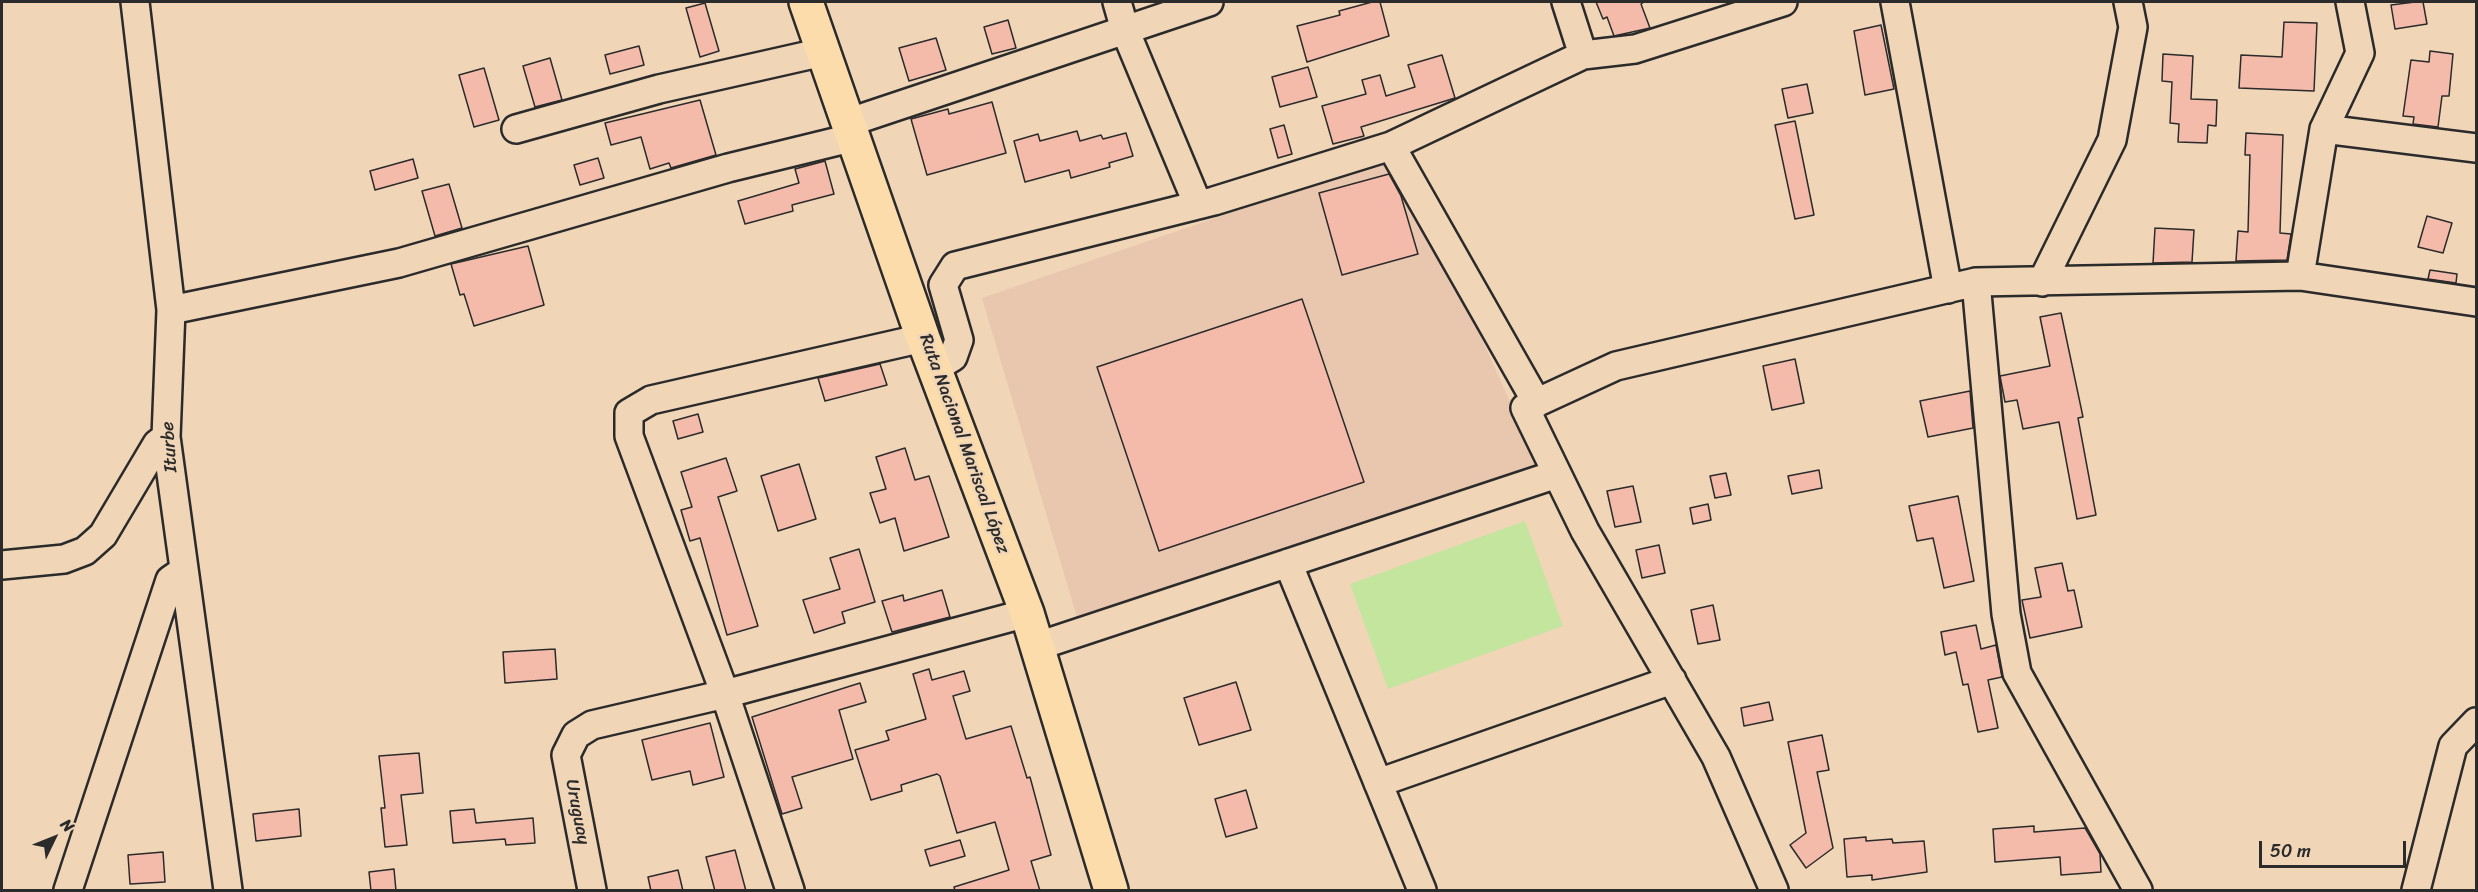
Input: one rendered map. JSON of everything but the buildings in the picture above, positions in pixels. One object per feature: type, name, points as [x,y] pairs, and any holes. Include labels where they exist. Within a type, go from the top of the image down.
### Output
[{"type":"highway","name":"Ruta Nacional Mariscal López","points":[[806,2],[853,130],[923,338],[1027,613],[1111,891]]},
{"type":"street","name":"Iturbe","points":[[135,2],[171,310],[166,437],[228,891]]},
{"type":"street","points":[[1117,2],[1125,30],[1198,205]]},
{"type":"street","points":[[171,310],[399,263],[728,168],[853,130],[1125,30],[1209,2]]},
{"type":"street","points":[[1566,2],[1583,55]]},
{"type":"street","points":[[934,368],[953,357],[959,340],[943,285],[955,266],[1198,205],[1391,146],[1583,55],[1635,49],[1783,2]]},
{"type":"street","points":[[1895,2],[1948,289]]},
{"type":"street","points":[[2042,282],[2112,140],[2133,27],[2128,2]]},
{"type":"street","points":[[2300,276],[2324,129],[2360,53],[2350,2]]},
{"type":"street","points":[[516,129],[659,89],[823,52]]},
{"type":"street","points":[[2324,129],[2476,148]]},
{"type":"street","points":[[1391,146],[1537,403]]},
{"type":"street","points":[[1774,891],[1716,757],[1585,531],[1525,408],[1616,366],[1976,282],[2300,276],[2476,302]]},
{"type":"street","points":[[1976,282],[2006,614],[2018,673],[2138,891]]},
{"type":"street","points":[[790,891],[725,694],[628,436],[629,413],[651,400],[923,338]]},
{"type":"street","points":[[2,565],[64,559],[85,551],[104,534],[157,444],[166,437]]},
{"type":"street","points":[[1038,646],[1557,474]]},
{"type":"street","points":[[1288,563],[1422,891]]},
{"type":"street","points":[[68,891],[170,580],[183,571]]},
{"type":"street","points":[[725,694],[1027,613]]},
{"type":"street","points":[[1378,783],[1672,681]]},
{"type":"street","name":"Uruguay","points":[[592,891],[566,755],[576,735],[592,725],[725,694]]},
{"type":"street","points":[[2416,891],[2453,746],[2476,722]]},
{"type":"shaded area","points":[[1399,155],[1539,466],[1079,624],[982,298]]},
{"type":"green space","points":[[1525,521],[1563,626],[1388,689],[1350,584]]}]
